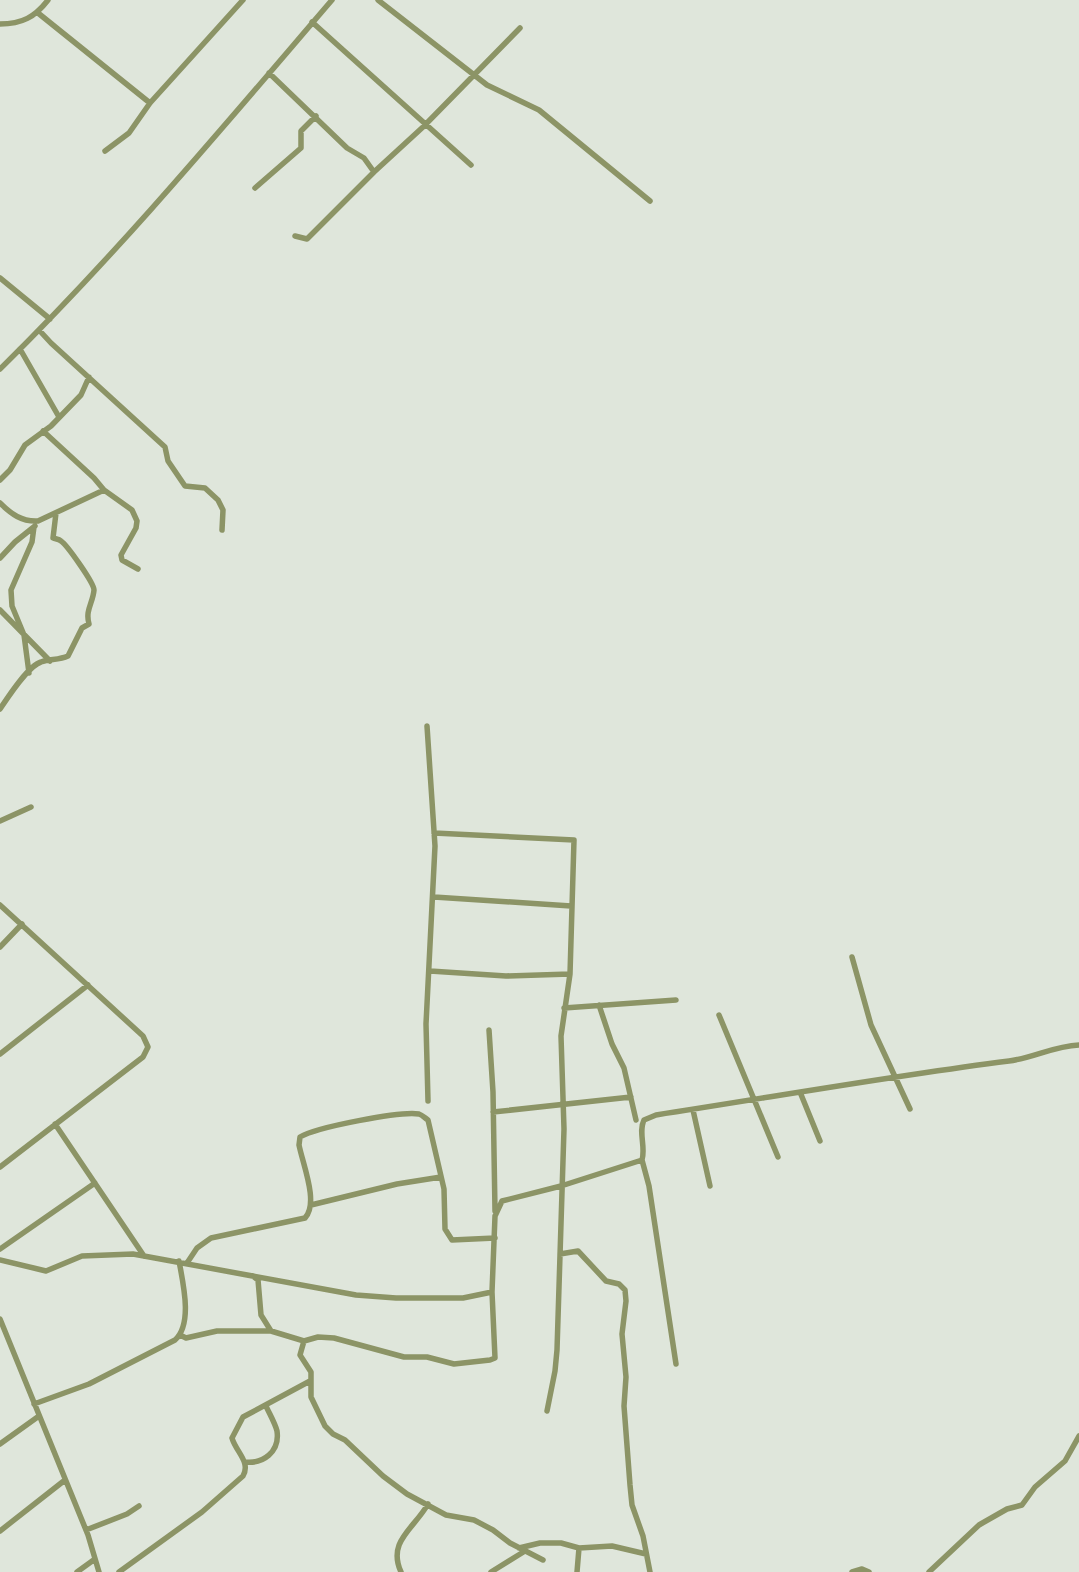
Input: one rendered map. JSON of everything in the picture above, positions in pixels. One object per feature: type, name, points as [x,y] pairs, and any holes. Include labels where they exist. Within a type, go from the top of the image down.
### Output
[{"type":"street","points":[[0,24],[13,24],[38,13],[48,0]]},
{"type":"street","points":[[104,151],[130,133],[150,103],[243,0]]},
{"type":"street","points":[[0,369],[50,319],[202,152],[332,0]]},
{"type":"street","points":[[378,0],[496,91],[517,98],[539,110],[650,202]]},
{"type":"street","points":[[38,13],[150,103]]},
{"type":"street","points":[[312,22],[471,165]]},
{"type":"street","points":[[295,236],[307,239],[520,28]]},
{"type":"street","points":[[269,73],[316,116],[347,148],[364,158],[374,172]]},
{"type":"street","points":[[254,188],[301,148],[301,131],[316,116]]},
{"type":"street","points":[[0,278],[50,319]]},
{"type":"street","points":[[39,330],[165,447],[168,461],[185,486],[205,488],[218,500],[223,510],[222,530]]},
{"type":"street","points":[[20,350],[59,417]]},
{"type":"street","points":[[0,480],[10,470],[25,445],[59,417],[81,395],[88,377]]},
{"type":"street","points":[[42,431],[94,478],[104,490],[132,510],[137,521],[136,528],[121,555],[122,560],[138,570]]},
{"type":"street","points":[[0,503],[16,517],[30,522],[38,521],[104,490]]},
{"type":"street","points":[[0,709],[28,673],[40,662],[68,656],[82,628],[89,624],[86,615],[94,589],[90,579],[61,541],[53,538],[56,513]]},
{"type":"street","points":[[0,558],[14,542],[34,527],[38,521]]},
{"type":"street","points":[[28,673],[24,635],[12,606],[11,590],[32,542],[34,527]]},
{"type":"street","points":[[0,610],[50,661]]},
{"type":"street","points":[[427,726],[434,833],[434,897],[425,1053],[428,1101]]},
{"type":"street","points":[[0,821],[31,806]]},
{"type":"street","points":[[434,833],[574,840],[570,906],[570,974],[561,1036],[564,1104],[556,1371],[547,1411]]},
{"type":"street","points":[[434,897],[570,906]]},
{"type":"street","points":[[0,905],[143,1036],[148,1047],[143,1058],[0,1167]]},
{"type":"street","points":[[0,947],[22,924]]},
{"type":"street","points":[[852,957],[871,1025],[893,1077],[910,1109]]},
{"type":"street","points":[[430,971],[506,976],[570,974]]},
{"type":"street","points":[[0,1054],[88,985]]},
{"type":"street","points":[[564,1008],[676,1000]]},
{"type":"street","points":[[599,1005],[612,1044],[624,1068],[636,1120]]},
{"type":"street","points":[[718,1016],[778,1157]]},
{"type":"street","points":[[180,1335],[186,1338],[216,1331],[271,1331],[304,1342],[318,1337],[334,1338],[404,1357],[427,1357],[454,1364],[496,1358],[492,1292],[495,1216],[489,1030]]},
{"type":"street","points":[[676,1364],[649,1186],[642,1160],[644,1149],[641,1126],[644,1120],[656,1115],[893,1077],[1032,1058],[1048,1050],[1079,1045]]},
{"type":"street","points":[[800,1092],[820,1141]]},
{"type":"street","points":[[493,1112],[632,1097]]},
{"type":"street","points":[[693,1110],[710,1186]]},
{"type":"street","points":[[187,1263],[197,1248],[211,1238],[304,1218],[311,1212],[299,1145],[300,1136],[308,1132],[408,1114],[420,1114],[428,1120],[444,1189],[445,1229],[452,1240],[495,1238]]},
{"type":"street","points":[[55,1124],[144,1256]]},
{"type":"street","points":[[495,1216],[502,1201],[561,1186],[642,1160]]},
{"type":"street","points":[[311,1205],[398,1184],[441,1177]]},
{"type":"street","points":[[0,1249],[95,1183]]},
{"type":"street","points":[[560,1254],[578,1251],[606,1281],[619,1284],[625,1290],[626,1301],[622,1334],[626,1377],[624,1406],[630,1486],[632,1504],[650,1572]]},
{"type":"street","points":[[0,1260],[46,1270],[82,1256],[133,1254],[356,1294],[396,1298],[464,1298],[492,1292]]},
{"type":"street","points":[[34,1404],[89,1384],[180,1335],[184,1326],[185,1294],[179,1261]]},
{"type":"street","points":[[251,1275],[258,1280],[261,1315],[271,1331]]},
{"type":"street","points":[[0,1320],[86,1530],[99,1572]]},
{"type":"street","points":[[304,1342],[300,1355],[311,1372],[311,1397],[325,1426],[333,1434],[345,1440],[407,1494],[446,1515],[474,1520],[543,1560]]},
{"type":"street","points":[[119,1572],[210,1507],[243,1476],[246,1470],[245,1462],[234,1446],[232,1438],[243,1418],[310,1381]]},
{"type":"street","points":[[245,1462],[262,1461],[271,1454],[276,1444],[277,1432],[266,1406]]},
{"type":"street","points":[[0,1444],[39,1416]]},
{"type":"street","points":[[929,1572],[978,1525],[1007,1510],[1022,1505],[1036,1487],[1065,1461],[1079,1436]]},
{"type":"street","points":[[0,1531],[65,1480]]},
{"type":"street","points":[[401,1572],[396,1563],[396,1549],[404,1536],[420,1518],[428,1504]]},
{"type":"street","points":[[86,1530],[127,1514],[139,1506]]},
{"type":"street","points":[[491,1572],[522,1549],[540,1543],[561,1543],[579,1548],[612,1546],[646,1554]]},
{"type":"street","points":[[577,1572],[579,1548]]},
{"type":"street","points":[[77,1572],[95,1559]]},
{"type":"street","points":[[852,1572],[862,1570],[869,1572]]}]
